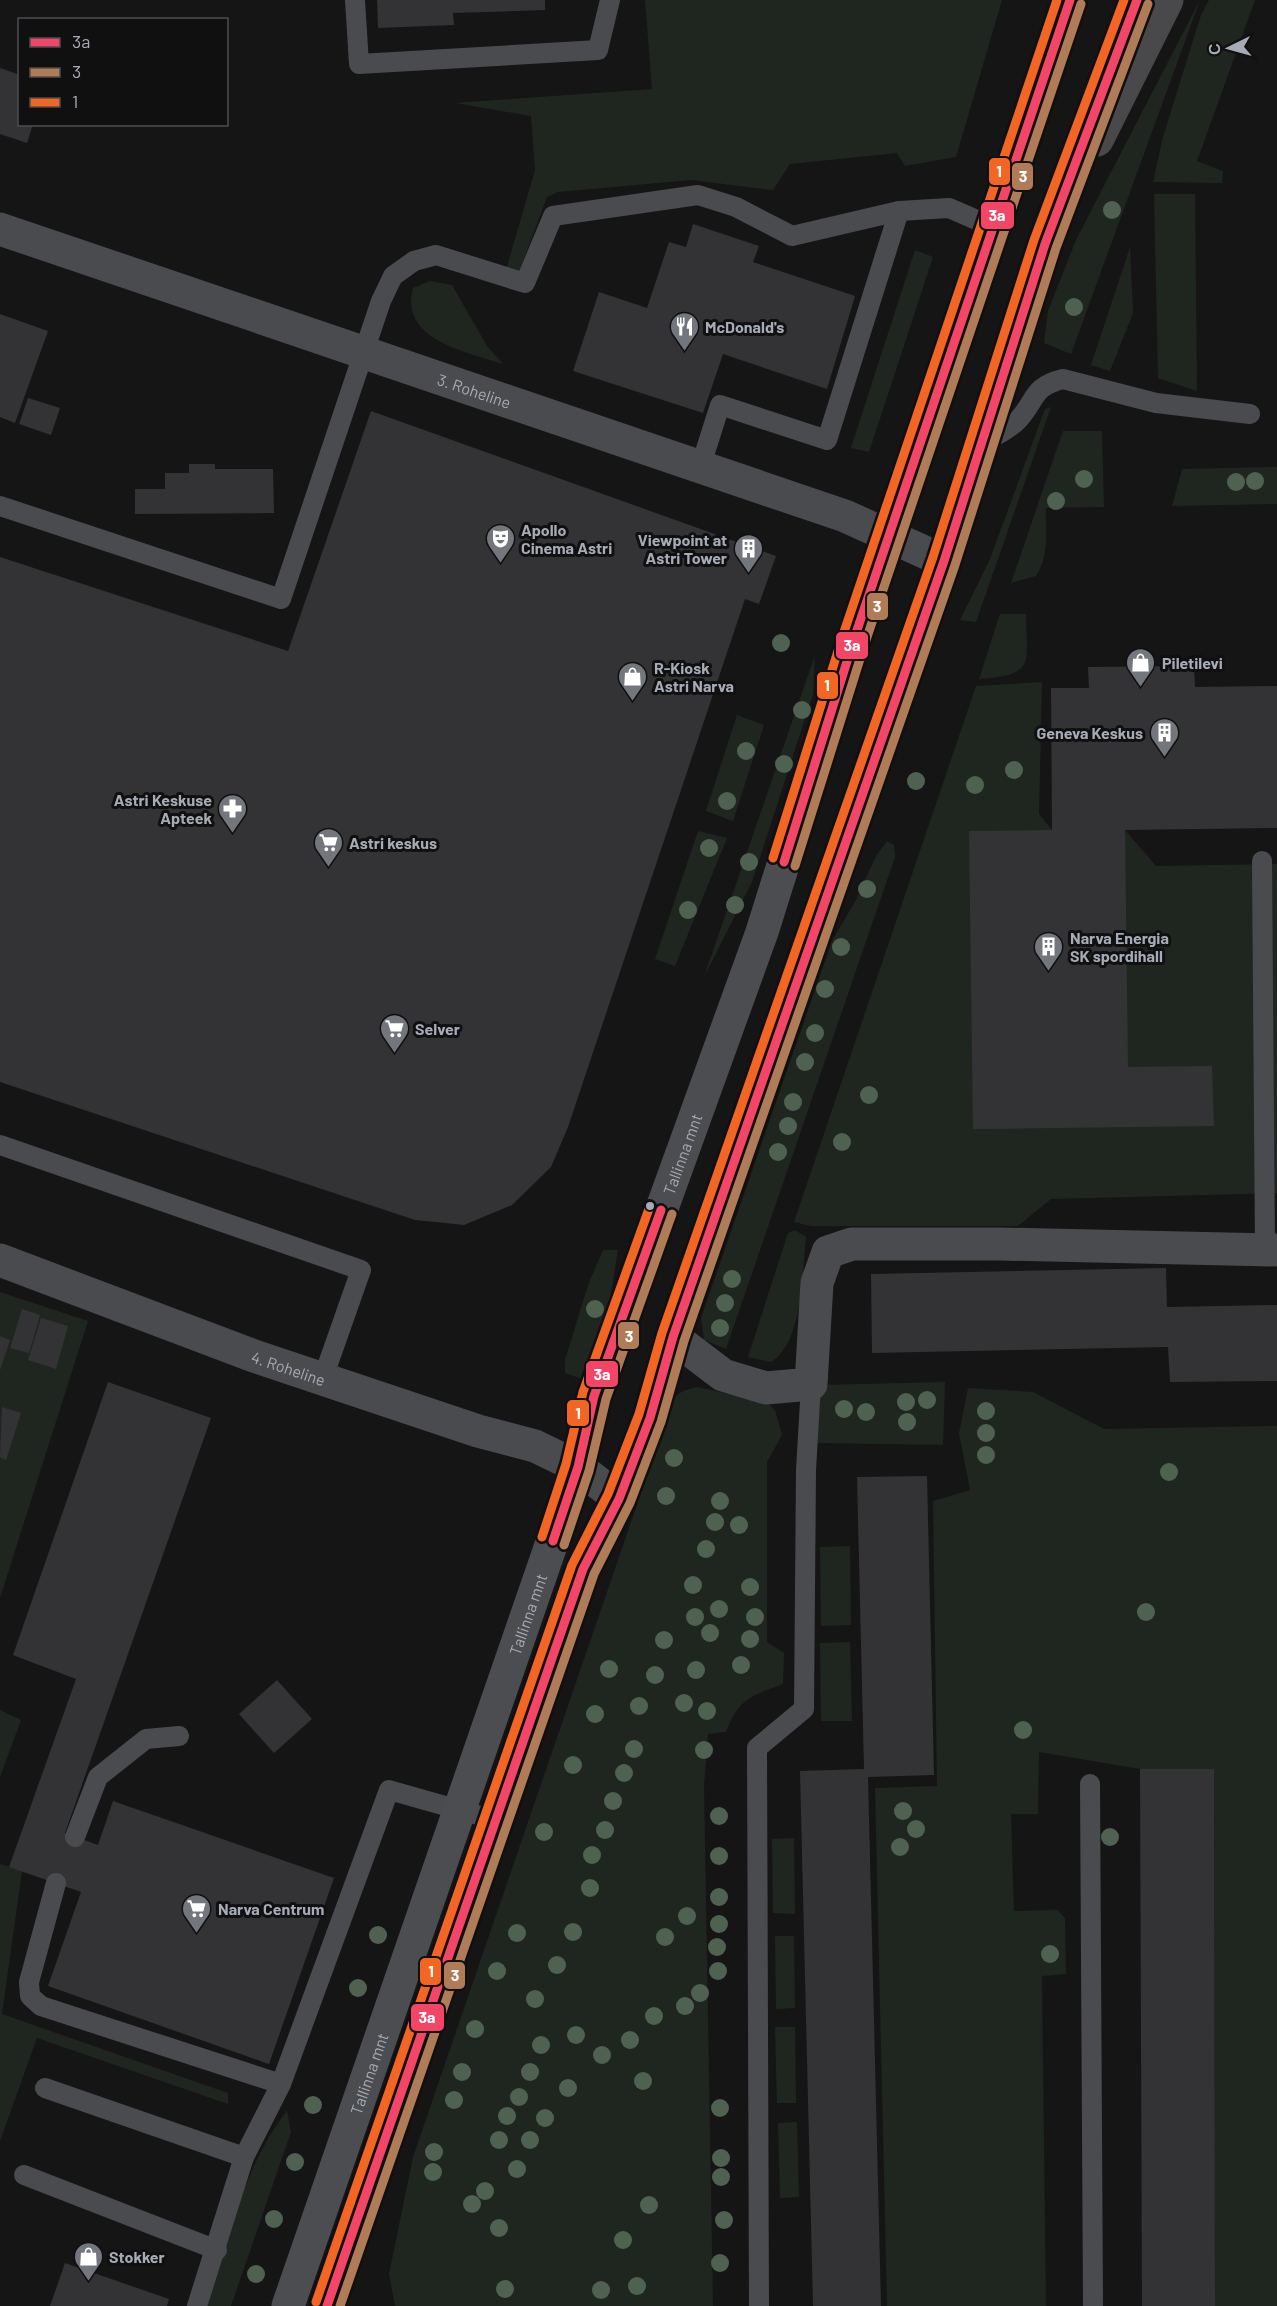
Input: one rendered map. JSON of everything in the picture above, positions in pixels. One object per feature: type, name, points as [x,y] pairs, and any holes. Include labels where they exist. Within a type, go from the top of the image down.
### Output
[{"type":"highway","name":"Tallinna mnt","points":[[288,2306],[578,1467],[594,1396],[762,932],[888,537],[1070,0]]},
{"type":"highway","points":[[327,2306],[583,1569],[619,1499],[651,1418],[673,1337],[944,561],[1045,244],[1137,0]]},
{"type":"main road","points":[[1045,244],[1167,0]]},
{"type":"street","name":"3. Roheline","points":[[0,229],[845,516],[944,561]]},
{"type":"street","points":[[673,1337],[723,1375],[766,1388],[811,1384],[817,1284],[828,1252],[852,1244],[1271,1249]]},
{"type":"street","name":"4. Roheline","points":[[0,1260],[254,1356],[467,1427],[535,1446],[578,1467],[619,1499]]},
{"type":"lane","points":[[355,0],[359,64],[598,50],[610,0]]},
{"type":"lane","points":[[0,506],[281,599],[363,351],[393,276],[414,261],[436,255],[525,283],[553,216],[698,195],[736,207],[792,236],[899,211],[949,208],[993,227]]},
{"type":"lane","points":[[700,468],[720,405],[827,440],[899,211]]},
{"type":"lane","points":[[981,444],[1018,420],[1035,393],[1048,383],[1063,379],[1155,403],[1250,414]]},
{"type":"lane","points":[[1262,861],[1271,1249]]},
{"type":"lane","points":[[0,1145],[361,1270],[318,1377]]},
{"type":"lane","points":[[759,2306],[757,1748],[804,1709],[806,1470],[811,1384]]},
{"type":"lane","points":[[75,1837],[98,1777],[146,1739],[179,1736]]},
{"type":"lane","points":[[1090,1784],[1093,2306]]},
{"type":"lane","points":[[197,2306],[217,2250],[244,2157],[281,2084],[389,1790],[495,1820]]},
{"type":"lane","points":[[56,1883],[29,1982],[30,1996],[41,2006],[281,2084]]},
{"type":"lane","points":[[45,2088],[244,2157]]},
{"type":"lane","points":[[24,2175],[217,2250]]},
{"type":"shaded area","points":[[645,0],[1002,0],[956,157],[905,166],[897,153],[790,164],[773,190],[691,180],[558,192],[547,197],[516,280],[504,277],[535,170],[531,116],[455,103],[652,89]]},
{"type":"shaded area","points":[[1200,0],[1071,354],[1044,343],[1048,311],[1076,240]]},
{"type":"shaded area","points":[[1209,0],[1255,0],[1197,161],[1223,171],[1222,183],[1153,182],[1163,137],[1201,15]]},
{"type":"shaded area","points":[[1154,194],[1195,194],[1197,391],[1158,378]]},
{"type":"shaded area","points":[[1130,247],[1133,313],[1110,371],[1091,365]]},
{"type":"shaded area","points":[[915,250],[933,257],[869,452],[851,448]]},
{"type":"shaded area","points":[[430,281],[452,285],[487,346],[503,364],[455,348],[426,332],[416,320],[411,306],[413,288]]},
{"type":"shaded area","points":[[1051,407],[976,622],[960,620],[990,559],[1045,409]]},
{"type":"shaded area","points":[[1063,431],[1102,431],[1104,507],[1046,508],[1046,543],[1040,568],[1036,576],[1011,583]]},
{"type":"shaded area","points":[[1277,467],[1277,504],[1172,506],[1182,469]]},
{"type":"shaded area","points":[[1000,614],[1026,614],[1027,655],[1019,670],[1011,674],[979,679]]},
{"type":"shaded area","points":[[815,655],[813,694],[752,882],[704,977]]},
{"type":"shaded area","points":[[1042,682],[1039,814],[1052,830],[1125,830],[1156,866],[1277,864],[1277,1193],[1051,1199],[1018,1226],[811,1226],[794,1222],[976,686]]},
{"type":"shaded area","points":[[737,715],[764,725],[733,821],[706,811]]},
{"type":"shaded area","points":[[698,831],[727,838],[675,966],[655,959]]},
{"type":"shaded area","points":[[887,841],[894,845],[895,857],[726,1349],[704,1340],[701,1318],[832,941],[856,900],[876,856]]},
{"type":"shaded area","points":[[795,1230],[806,1237],[802,1287],[795,1323],[782,1353],[771,1362],[748,1357],[788,1233]]},
{"type":"shaded area","points":[[603,1250],[618,1250],[607,1317],[588,1381],[565,1373],[565,1360],[588,1285]]},
{"type":"shaded area","points":[[0,1292],[88,1321],[0,1598]]},
{"type":"shaded area","points":[[945,1382],[943,1445],[817,1443],[821,1385]]},
{"type":"shaded area","points":[[697,1387],[766,1402],[775,1410],[782,1435],[767,1462],[767,1642],[784,1653],[783,1684],[754,1695],[741,1705],[726,1732],[708,1734],[704,1785],[713,2306],[395,2306],[389,2274],[413,2157],[674,1397],[683,1391]]},
{"type":"shaded area","points":[[968,1388],[1033,1392],[1104,1429],[1277,1426],[1277,2306],[1215,2306],[1214,1770],[1140,1769],[1039,1752],[1038,1814],[1011,1814],[1014,1911],[1057,1910],[1065,1918],[1066,1974],[1042,1976],[1046,2306],[887,2306],[875,1788],[937,1786],[933,1501],[970,1490],[959,1433]]},
{"type":"shaded area","points":[[850,1546],[851,1625],[821,1626],[820,1547]]},
{"type":"shaded area","points":[[850,1642],[852,1721],[821,1721],[820,1643]]},
{"type":"shaded area","points":[[0,1710],[21,1720],[0,1777]]},
{"type":"shaded area","points":[[794,1838],[795,1914],[773,1913],[772,1839]]},
{"type":"shaded area","points":[[0,1864],[22,1871],[2,2014],[228,2093],[228,2104],[37,2038],[0,2141]]},
{"type":"shaded area","points":[[775,1936],[794,1936],[795,2008],[776,2009]]},
{"type":"shaded area","points":[[775,2027],[795,2027],[796,2103],[777,2103]]},
{"type":"shaded area","points":[[287,2111],[291,2132],[231,2306],[205,2306],[248,2179],[272,2132]]},
{"type":"shaded area","points":[[797,2122],[799,2197],[780,2198],[778,2123]]},
{"type":"building","points":[[377,0],[545,0],[545,10],[453,13],[454,25],[378,28]]},
{"type":"building","points":[[0,68],[18,74],[18,126],[32,126],[27,143],[0,134]]},
{"type":"building","points":[[693,224],[759,246],[753,262],[855,296],[827,389],[723,354],[703,413],[573,371],[599,292],[647,308],[669,242],[686,247]]},
{"type":"building","points":[[0,314],[48,331],[15,423],[0,417]]},
{"type":"building","points":[[28,398],[60,408],[51,435],[19,424]]},
{"type":"building","name":"Astri keskus","points":[[371,411],[776,556],[759,604],[745,599],[568,1127],[551,1167],[512,1205],[464,1225],[415,1220],[0,1082],[0,557],[288,651]]},
{"type":"building","points":[[189,464],[215,464],[215,469],[273,469],[274,513],[135,514],[135,489],[165,489],[165,473],[189,473]]},
{"type":"building","name":"Narva Energia SK spordihall","points":[[1194,666],[1195,687],[1277,686],[1277,828],[1125,830],[1128,1067],[1212,1066],[1214,1126],[973,1129],[969,831],[1052,830],[1051,688],[1089,688],[1088,667]]},
{"type":"building","points":[[1166,1268],[1167,1307],[1277,1305],[1277,1381],[1170,1382],[1168,1347],[872,1353],[871,1274]]},
{"type":"building","points":[[22,1309],[40,1315],[29,1353],[10,1348]]},
{"type":"building","points":[[41,1318],[68,1326],[56,1369],[28,1360]]},
{"type":"building","points":[[0,1336],[10,1340],[0,1370]]},
{"type":"building","points":[[108,1382],[211,1418],[65,1833],[98,1845],[113,1801],[334,1878],[269,2064],[48,1986],[81,1892],[9,1867],[76,1679],[13,1655]]},
{"type":"building","points":[[2,1407],[21,1413],[6,1460],[0,1457]]},
{"type":"building","points":[[927,1476],[934,1775],[868,1777],[881,2306],[813,2306],[800,1771],[864,1769],[857,1477]]},
{"type":"building","points":[[277,1680],[312,1719],[274,1753],[239,1714]]},
{"type":"building","points":[[1140,1769],[1214,1769],[1215,2306],[1142,2306]]},
{"type":"building","name":"Stokker","points":[[65,2263],[169,2299],[167,2306],[50,2306]]},
{"type":"transit line","name":"1","points":[[773,858],[843,635],[1057,0]]},
{"type":"transit line","name":"3a","points":[[784,862],[854,639],[1070,0]]},
{"type":"transit line","name":"1","points":[[316,2302],[572,1565],[608,1494],[639,1414],[662,1333],[933,557],[1034,240],[1124,0]]},
{"type":"transit line","name":"3a","points":[[327,2306],[583,1569],[619,1499],[650,1418],[673,1337],[944,561],[1045,244],[1137,0]]},
{"type":"transit line","name":"3","points":[[795,866],[865,643],[1081,4]]},
{"type":"transit line","name":"3","points":[[340,2306],[594,1574],[630,1503],[661,1422],[684,1341],[955,565],[1056,248],[1148,4]]},
{"type":"transit line","name":"1","points":[[542,1537],[566,1464],[583,1392],[650,1206]]},
{"type":"transit line","name":"3a","points":[[553,1541],[578,1467],[594,1396],[661,1210]]},
{"type":"transit line","name":"3","points":[[564,1545],[589,1471],[606,1399],[672,1214]]},
{"type":"place","name":"McDonald's","points":[[684,352]]},
{"type":"place","name":"Apollo Cinema Astri","points":[[500,564]]},
{"type":"place","name":"Viewpoint at Astri Tower","points":[[748,574]]},
{"type":"place","name":"Piletilevi","points":[[1141,688]]},
{"type":"place","name":"R-Kiosk Astri Narva","points":[[633,702]]},
{"type":"place","name":"Geneva Keskus","points":[[1164,758]]},
{"type":"place","name":"Astri Keskuse Apteek","points":[[233,834]]},
{"type":"place","name":"Astri keskus","points":[[328,868]]},
{"type":"place","name":"Narva Energia SK spordihall","points":[[1049,972]]},
{"type":"place","name":"Selver","points":[[394,1054]]},
{"type":"place","name":"Narva Centrum","points":[[197,1934]]},
{"type":"place","name":"Stokker","points":[[88,2282]]}]
